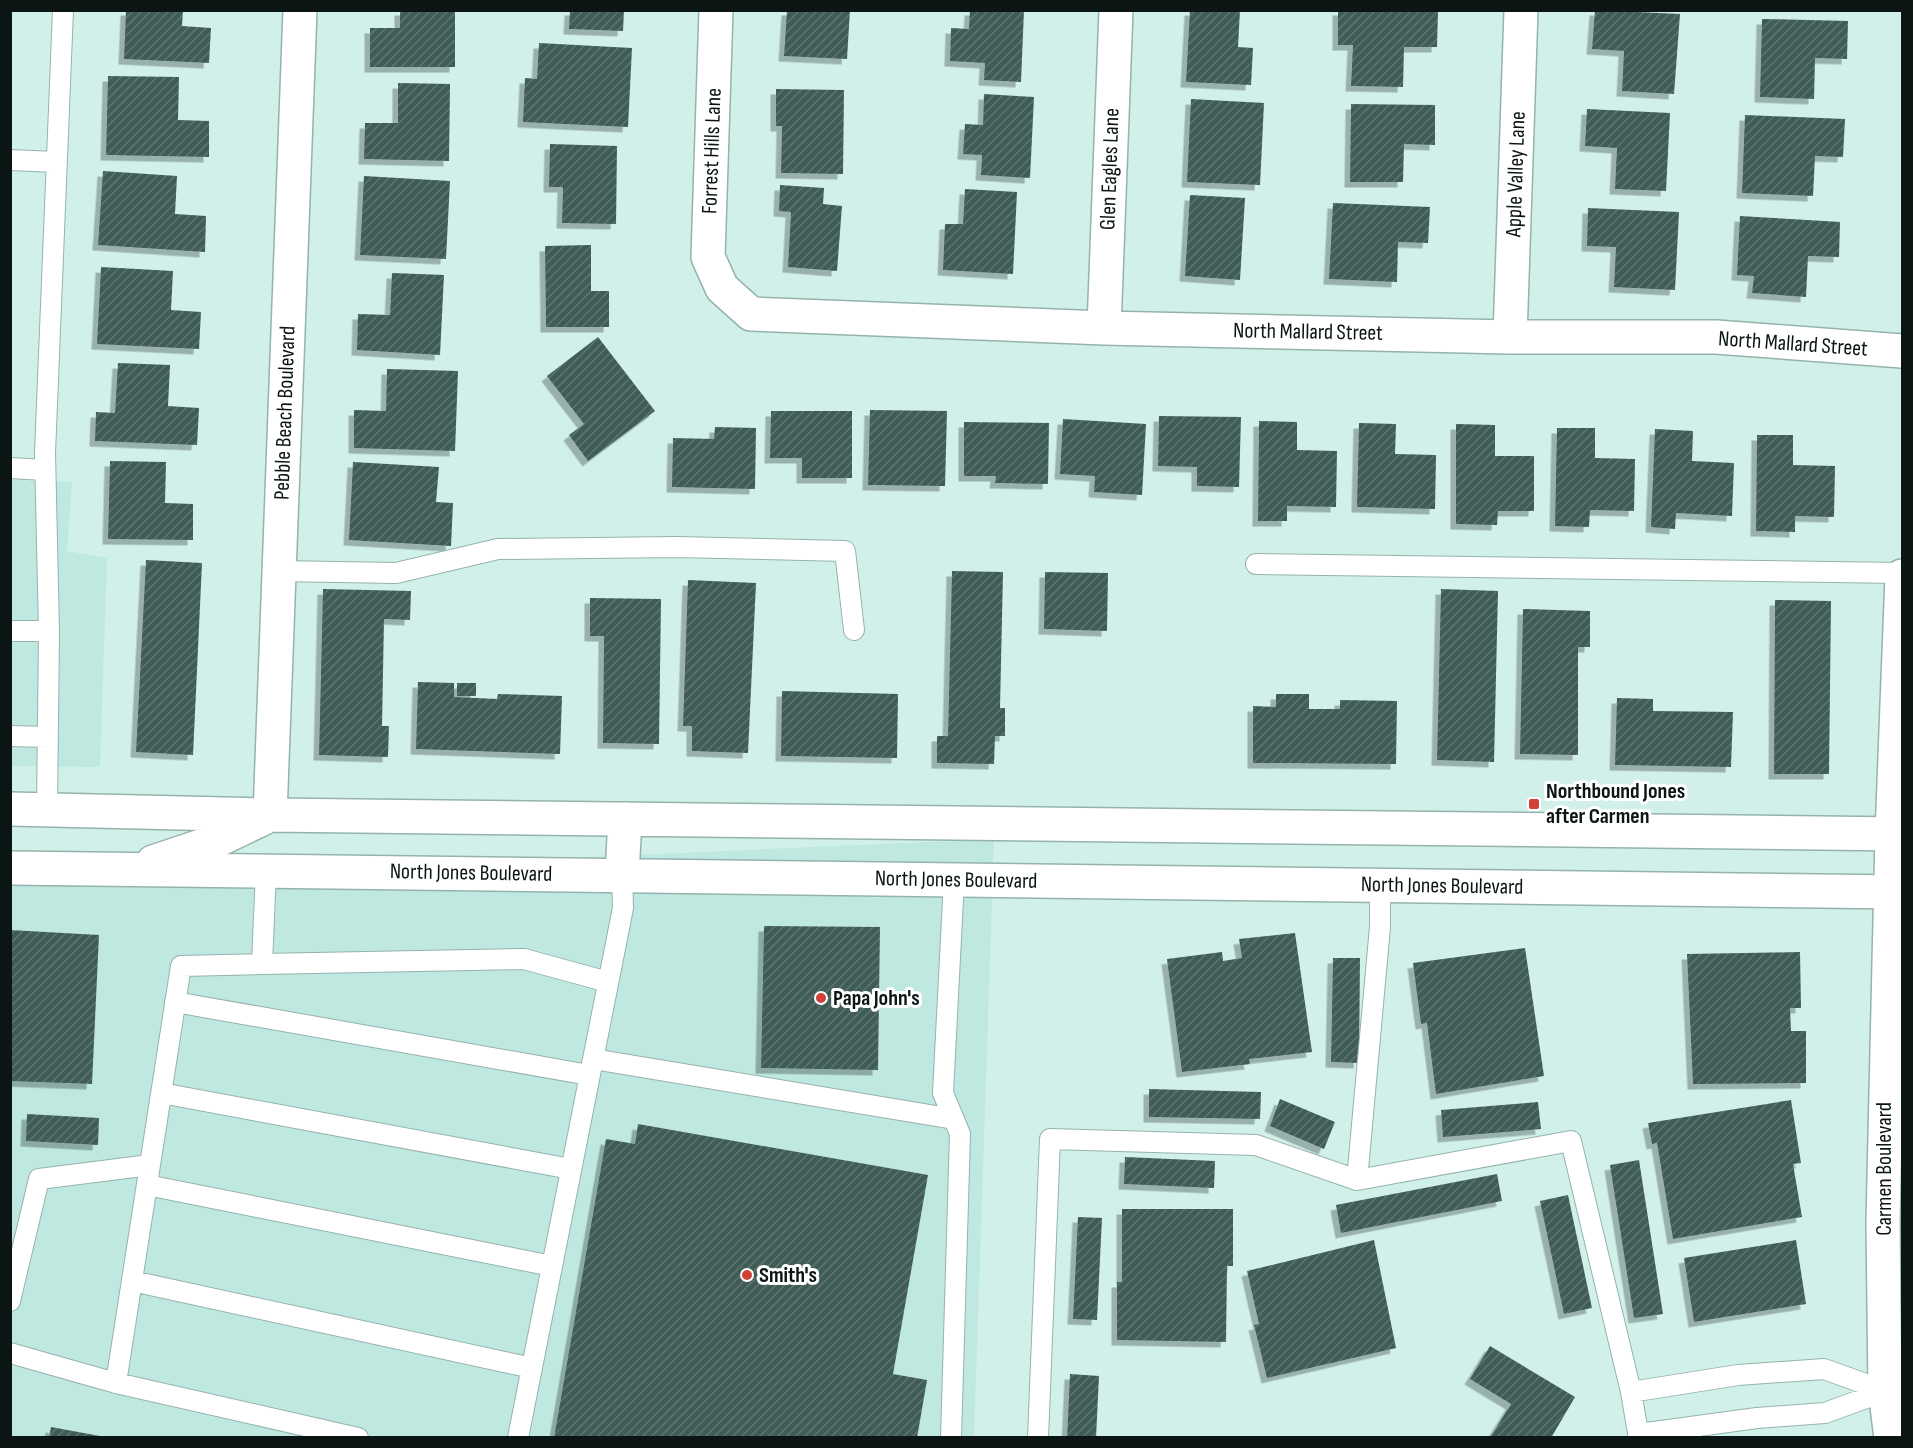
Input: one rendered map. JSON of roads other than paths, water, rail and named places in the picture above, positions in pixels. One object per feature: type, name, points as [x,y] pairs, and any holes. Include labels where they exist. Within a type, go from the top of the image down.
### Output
[{"type":"main road","name":"Pebble Beach Boulevard","points":[[270,815],[300,10]]},
{"type":"main road","name":"Forrest Hills Lane","points":[[716,10],[708,257],[722,288]]},
{"type":"main road","name":"Glen Eagles Lane","points":[[1104,328],[1116,10]]},
{"type":"main road","name":"Apple Valley Lane","points":[[1510,337],[1521,10]]},
{"type":"main road","name":"North Mallard Street","points":[[722,288],[751,314],[1104,328],[1510,337],[1716,337],[1902,351]]},
{"type":"main road","name":"Carmen Boulevard","points":[[1891,1437],[1894,1391],[1883,1156],[1897,834],[1902,574]]},
{"type":"main road","points":[[10,809],[270,815],[1897,834]]},
{"type":"main road","points":[[132,870],[216,840],[270,815]]},
{"type":"main road","points":[[622,875],[625,819]]},
{"type":"main road","name":"North Jones Boulevard","points":[[10,868],[1895,892]]},
{"type":"lane","points":[[47,810],[49,631],[45,470],[63,10]]},
{"type":"lane","points":[[10,160],[57,162]]},
{"type":"lane","points":[[10,468],[45,470]]},
{"type":"lane","points":[[279,571],[396,573],[498,549],[677,547],[845,551],[854,630]]},
{"type":"lane","points":[[1256,564],[1902,574]]},
{"type":"lane","points":[[10,631],[49,631]]},
{"type":"lane","points":[[10,736],[48,736]]},
{"type":"lane","points":[[262,964],[266,871]]},
{"type":"lane","points":[[518,1437],[623,908],[622,875]]},
{"type":"lane","points":[[951,1437],[960,1134],[943,1093],[954,880]]},
{"type":"lane","points":[[1357,1180],[1380,927],[1380,885]]},
{"type":"lane","points":[[116,1383],[181,966],[524,959],[608,982]]},
{"type":"lane","points":[[176,1002],[591,1067],[954,1119]]},
{"type":"lane","points":[[161,1093],[571,1169]]},
{"type":"lane","points":[[1038,1437],[1050,1139],[1256,1145],[1357,1180],[1571,1141],[1631,1392],[1639,1436],[1757,1418],[1825,1413],[1894,1391]]},
{"type":"lane","points":[[10,1301],[20,1221],[39,1179],[150,1165]]},
{"type":"lane","points":[[147,1185],[552,1266]]},
{"type":"lane","points":[[132,1281],[532,1368]]},
{"type":"lane","points":[[10,1353],[116,1383],[358,1437]]},
{"type":"lane","points":[[1631,1392],[1738,1375],[1824,1369],[1894,1391]]},
{"type":"place","name":"Northbound Jones after Carmen","points":[[1534,804]]},
{"type":"place","name":"Papa John's","points":[[821,998]]},
{"type":"place","name":"Smith's","points":[[747,1275]]}]
